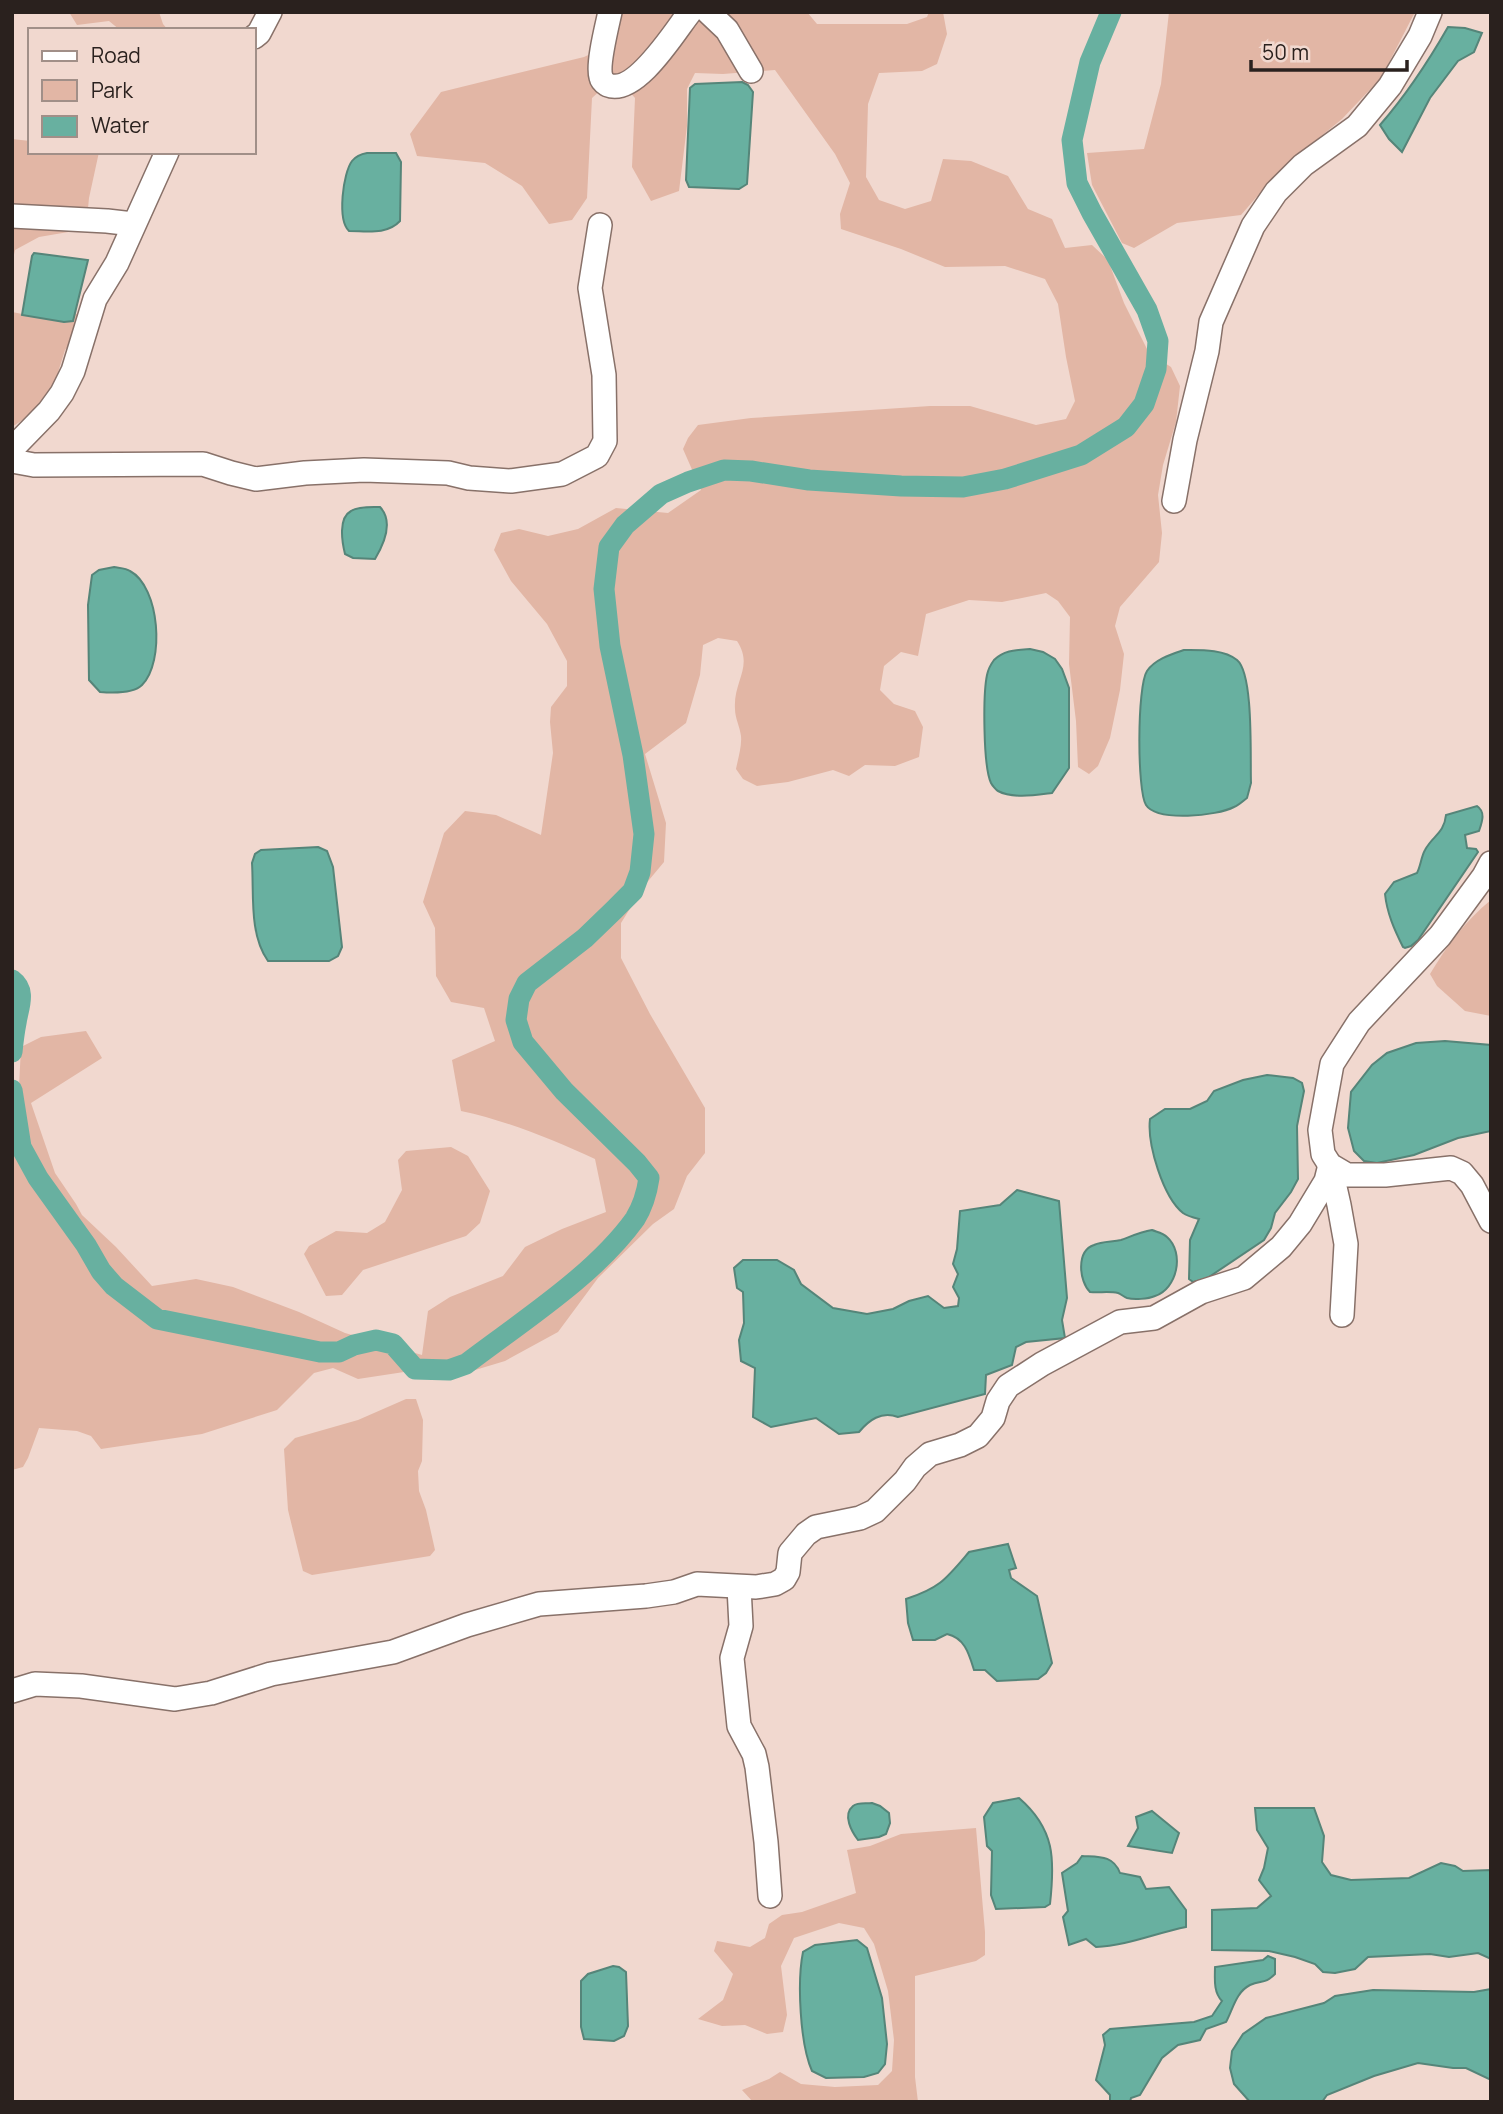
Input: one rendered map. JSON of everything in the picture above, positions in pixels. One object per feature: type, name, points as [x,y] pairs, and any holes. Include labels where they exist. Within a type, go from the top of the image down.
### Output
[{"type":"street","points":[[256,35],[270,12]]},
{"type":"street","points":[[610,12],[601,77],[604,83],[621,87],[642,74],[690,12]]},
{"type":"street","points":[[708,12],[727,30],[751,71]]},
{"type":"street","points":[[1174,501],[1185,440],[1208,351],[1211,322],[1253,226],[1276,192],[1303,165],[1357,126],[1390,86],[1420,36],[1430,12]]},
{"type":"street","points":[[12,449],[49,411],[62,393],[73,371],[95,299],[117,263],[166,154]]},
{"type":"street","points":[[12,216],[133,224]]},
{"type":"street","points":[[12,461],[34,465],[203,464],[257,479],[364,470],[448,473],[469,478],[511,481],[562,474],[597,456],[605,441],[604,375],[590,288],[600,225]]},
{"type":"street","points":[[1342,1315],[1346,1244],[1330,1165],[1323,1154],[1320,1130],[1332,1063],[1359,1022],[1440,936],[1491,863]]},
{"type":"street","points":[[1330,1165],[1347,1175],[1385,1175],[1451,1168],[1462,1173],[1472,1185],[1491,1222]]},
{"type":"street","points":[[12,1691],[35,1684],[82,1686],[175,1699],[211,1693],[271,1674],[393,1652],[467,1625],[539,1604],[646,1596],[674,1592],[697,1584],[768,1586],[784,1579],[788,1572],[790,1553],[806,1534],[816,1527],[860,1518],[875,1511],[930,1454],[960,1445],[978,1436],[993,1418],[998,1401],[1009,1386],[1042,1364],[1120,1322],[1154,1318],[1201,1292],[1244,1278],[1281,1247],[1300,1224],[1326,1181],[1330,1165]]},
{"type":"street","points":[[739,1587],[741,1626],[732,1658],[739,1726],[758,1767],[770,1896]]},
{"type":"green space","points":[[69,12],[159,12],[166,28],[118,28],[109,21],[77,25]]},
{"type":"green space","points":[[621,12],[807,12],[817,24],[907,24],[927,17],[929,12],[943,12],[947,34],[937,64],[922,71],[879,73],[868,104],[866,177],[879,200],[905,209],[931,201],[943,159],[971,161],[1008,176],[1028,209],[1052,219],[1065,248],[1092,245],[1108,260],[1124,303],[1149,353],[1171,367],[1180,386],[1176,422],[1163,465],[1158,495],[1162,533],[1159,562],[1120,607],[1115,626],[1124,654],[1110,738],[1098,766],[1089,774],[1078,767],[1069,664],[1070,617],[1058,601],[1046,593],[1002,602],[969,600],[926,614],[918,656],[901,652],[884,666],[880,690],[894,704],[915,711],[923,727],[919,757],[895,766],[865,765],[849,776],[833,770],[788,782],[757,786],[743,779],[736,769],[741,740],[735,709],[744,659],[742,650],[737,641],[718,638],[703,645],[700,675],[686,723],[645,754],[666,823],[664,862],[644,886],[621,923],[621,958],[705,1108],[705,1153],[687,1176],[674,1209],[653,1224],[598,1278],[558,1332],[505,1361],[442,1380],[404,1372],[358,1379],[333,1368],[314,1373],[277,1410],[202,1434],[101,1449],[91,1436],[77,1431],[39,1428],[23,1467],[12,1470],[12,1092],[19,1087],[21,1047],[41,1037],[86,1031],[102,1058],[31,1103],[55,1173],[82,1215],[152,1286],[196,1279],[233,1287],[345,1333],[422,1355],[428,1311],[450,1297],[503,1276],[525,1247],[606,1212],[595,1159],[529,1131],[461,1111],[452,1060],[495,1041],[484,1008],[451,1002],[436,976],[435,928],[423,902],[444,833],[465,811],[496,815],[541,835],[553,753],[551,707],[567,686],[567,661],[547,624],[511,581],[494,550],[501,533],[519,529],[548,536],[578,529],[616,508],[668,513],[701,490],[683,449],[698,425],[751,418],[930,406],[970,406],[1036,425],[1066,419],[1075,401],[1058,304],[1045,279],[1005,266],[945,267],[841,229],[840,214],[850,183],[835,154],[775,70],[695,73],[687,89],[687,126],[679,191],[651,201],[632,167],[635,98],[616,76],[592,98],[587,198],[572,220],[549,224],[522,186],[485,163],[417,156],[410,134],[441,92],[584,57],[616,42]]},
{"type":"green space","points":[[1169,12],[1415,12],[1381,78],[1342,119],[1281,169],[1241,215],[1177,223],[1134,248],[1122,243],[1092,185],[1087,153],[1144,149],[1161,84]]},
{"type":"green space","points":[[12,139],[28,141],[28,154],[99,154],[89,198],[86,229],[39,237],[15,250],[12,264]]},
{"type":"green space","points":[[12,312],[64,322],[73,321],[75,313],[85,319],[80,331],[65,350],[55,382],[30,415],[12,427]]},
{"type":"green space","points":[[1491,900],[1491,1016],[1465,1011],[1437,986],[1430,974],[1457,934]]},
{"type":"green space","points":[[451,1147],[468,1156],[490,1191],[480,1223],[466,1236],[363,1270],[342,1295],[326,1296],[304,1254],[309,1246],[336,1231],[367,1233],[385,1222],[402,1190],[398,1160],[406,1151]]},
{"type":"green space","points":[[406,1399],[416,1399],[423,1420],[422,1461],[418,1471],[419,1491],[435,1550],[430,1556],[312,1575],[303,1571],[288,1510],[284,1449],[295,1438],[358,1420]]},
{"type":"green space","points":[[976,1828],[985,1955],[976,1961],[915,1976],[915,2077],[918,2102],[753,2102],[742,2090],[780,2072],[801,2084],[835,2087],[878,2085],[892,2071],[894,2040],[888,1991],[874,1944],[864,1928],[839,1923],[794,1938],[781,1966],[787,2015],[783,2032],[767,2034],[745,2025],[722,2026],[698,2019],[723,2000],[733,1974],[714,1951],[717,1941],[750,1947],[765,1938],[769,1924],[782,1915],[802,1912],[856,1893],[847,1850],[870,1846],[901,1834]]},
{"type":"water","points":[[1448,27],[1482,33],[1474,52],[1458,61],[1430,98],[1402,152],[1380,125],[1417,78]]},
{"type":"water","points":[[742,82],[753,92],[747,184],[739,189],[689,187],[686,180],[690,88],[695,84]]},
{"type":"water","points":[[367,153],[396,153],[401,162],[400,221],[383,230],[349,231],[345,225],[342,207],[346,175],[354,159]]},
{"type":"water","points":[[34,253],[88,260],[73,321],[22,315]]},
{"type":"water","points":[[380,507],[387,526],[375,559],[353,558],[345,554],[342,531],[347,514],[358,508]]},
{"type":"water","points":[[114,567],[130,571],[140,580],[148,592],[156,625],[154,660],[149,674],[138,688],[117,693],[100,692],[89,680],[88,605],[92,575],[99,570]]},
{"type":"water","points":[[1030,649],[1055,659],[1069,688],[1069,768],[1052,793],[1011,795],[996,790],[988,774],[984,730],[987,675],[994,660],[1002,654]]},
{"type":"water","points":[[1184,650],[1219,652],[1237,660],[1246,682],[1251,737],[1251,783],[1247,798],[1226,810],[1188,816],[1162,814],[1146,805],[1140,760],[1141,696],[1147,671],[1159,660]]},
{"type":"water","points":[[1477,806],[1482,814],[1479,831],[1465,835],[1467,848],[1476,849],[1478,852],[1418,940],[1411,946],[1403,947],[1391,921],[1385,894],[1394,882],[1417,873],[1425,850],[1441,830],[1446,815]]},
{"type":"water","points":[[318,847],[327,851],[333,867],[342,947],[338,956],[329,961],[268,961],[255,927],[252,863],[255,854],[261,850]]},
{"type":"water","points":[[1445,1041],[1491,1045],[1491,1131],[1458,1138],[1414,1155],[1377,1163],[1364,1161],[1354,1151],[1348,1128],[1351,1092],[1372,1065],[1387,1053],[1416,1043]]},
{"type":"water","points":[[1267,1075],[1293,1078],[1302,1083],[1304,1091],[1297,1126],[1298,1179],[1275,1213],[1264,1240],[1206,1279],[1193,1282],[1189,1279],[1190,1240],[1199,1219],[1183,1213],[1163,1183],[1151,1142],[1150,1119],[1165,1109],[1190,1109],[1207,1101],[1214,1091],[1243,1080]]},
{"type":"water","points":[[1017,1190],[1059,1201],[1067,1298],[1062,1320],[1065,1338],[1026,1342],[1016,1347],[1012,1365],[986,1375],[985,1394],[898,1417],[881,1416],[871,1420],[859,1432],[839,1434],[816,1418],[771,1427],[753,1417],[755,1368],[741,1361],[739,1340],[744,1323],[743,1292],[737,1288],[734,1268],[743,1260],[777,1260],[794,1270],[801,1284],[833,1308],[867,1314],[893,1309],[928,1296],[944,1308],[958,1306],[959,1298],[953,1287],[958,1274],[953,1264],[960,1211],[1000,1205]]},
{"type":"water","points":[[1152,1230],[1167,1237],[1176,1252],[1176,1270],[1169,1286],[1163,1292],[1149,1298],[1133,1299],[1115,1292],[1090,1292],[1083,1281],[1081,1267],[1088,1248]]},
{"type":"water","points":[[1008,1544],[1016,1568],[1009,1570],[1011,1578],[1037,1596],[1052,1663],[1038,1679],[997,1681],[985,1670],[974,1670],[958,1639],[947,1634],[935,1640],[913,1640],[908,1623],[906,1599],[942,1582],[969,1552]]},
{"type":"water","points":[[1019,1798],[1040,1821],[1050,1846],[1050,1904],[1045,1907],[996,1909],[991,1895],[992,1851],[987,1846],[984,1817],[993,1803]]},
{"type":"water","points":[[872,1803],[889,1813],[890,1823],[886,1834],[858,1840],[849,1823],[848,1814],[857,1804]]},
{"type":"water","points":[[1255,1808],[1314,1808],[1324,1836],[1322,1862],[1331,1875],[1351,1880],[1409,1878],[1441,1863],[1463,1871],[1491,1870],[1491,1959],[1478,1953],[1449,1957],[1430,1954],[1368,1957],[1355,1969],[1335,1973],[1323,1972],[1315,1964],[1269,1951],[1212,1950],[1212,1910],[1257,1908],[1271,1896],[1259,1880],[1268,1848],[1257,1830]]},
{"type":"water","points":[[1152,1811],[1179,1833],[1172,1853],[1128,1846],[1138,1828],[1136,1817]]},
{"type":"water","points":[[1082,1856],[1109,1860],[1120,1873],[1140,1877],[1146,1889],[1169,1887],[1186,1910],[1186,1927],[1107,1946],[1096,1947],[1086,1939],[1069,1945],[1063,1917],[1068,1911],[1062,1873]]},
{"type":"water","points":[[857,1940],[867,1948],[882,1998],[887,2044],[885,2064],[878,2073],[864,2077],[826,2078],[812,2071],[802,2029],[800,1996],[803,1952],[815,1945]]},
{"type":"water","points":[[1268,1956],[1275,1959],[1275,1974],[1266,1981],[1245,1988],[1238,1996],[1226,2022],[1206,2029],[1200,2040],[1178,2045],[1162,2058],[1140,2095],[1131,2098],[1130,2102],[1110,2102],[1110,2095],[1096,2080],[1105,2045],[1103,2035],[1110,2029],[1194,2022],[1212,2016],[1222,2001],[1216,1989],[1215,1967],[1263,1960]]},
{"type":"water","points":[[613,1966],[626,1972],[628,2026],[624,2036],[614,2041],[584,2039],[581,2027],[581,1981],[588,1974]]},
{"type":"water","points":[[1491,1989],[1491,2080],[1466,2068],[1418,2063],[1374,2076],[1327,2095],[1322,2102],[1250,2102],[1234,2084],[1230,2068],[1232,2051],[1243,2034],[1266,2018],[1324,2003],[1335,1996],[1373,1990],[1474,1992]]},
{"type":"waterway","points":[[12,1090],[21,1147],[38,1178],[86,1245],[101,1271],[114,1286],[157,1319],[320,1352],[339,1352],[376,1340],[393,1344],[415,1369],[449,1370],[466,1364],[556,1297],[619,1240],[640,1209],[649,1178],[564,1091],[523,1042],[516,1020],[519,999],[527,983],[585,938],[614,910],[633,891],[640,872],[644,834],[633,755],[610,646],[604,589],[609,547],[625,525],[661,494],[724,470],[751,471],[809,480],[963,487],[1005,479],[1081,455],[1126,427],[1144,404],[1156,369],[1158,341],[1147,310],[1077,183],[1072,140],[1090,62],[1111,12]]},
{"type":"waterway","points":[[12,980],[17,984],[20,994],[12,1052]]}]
